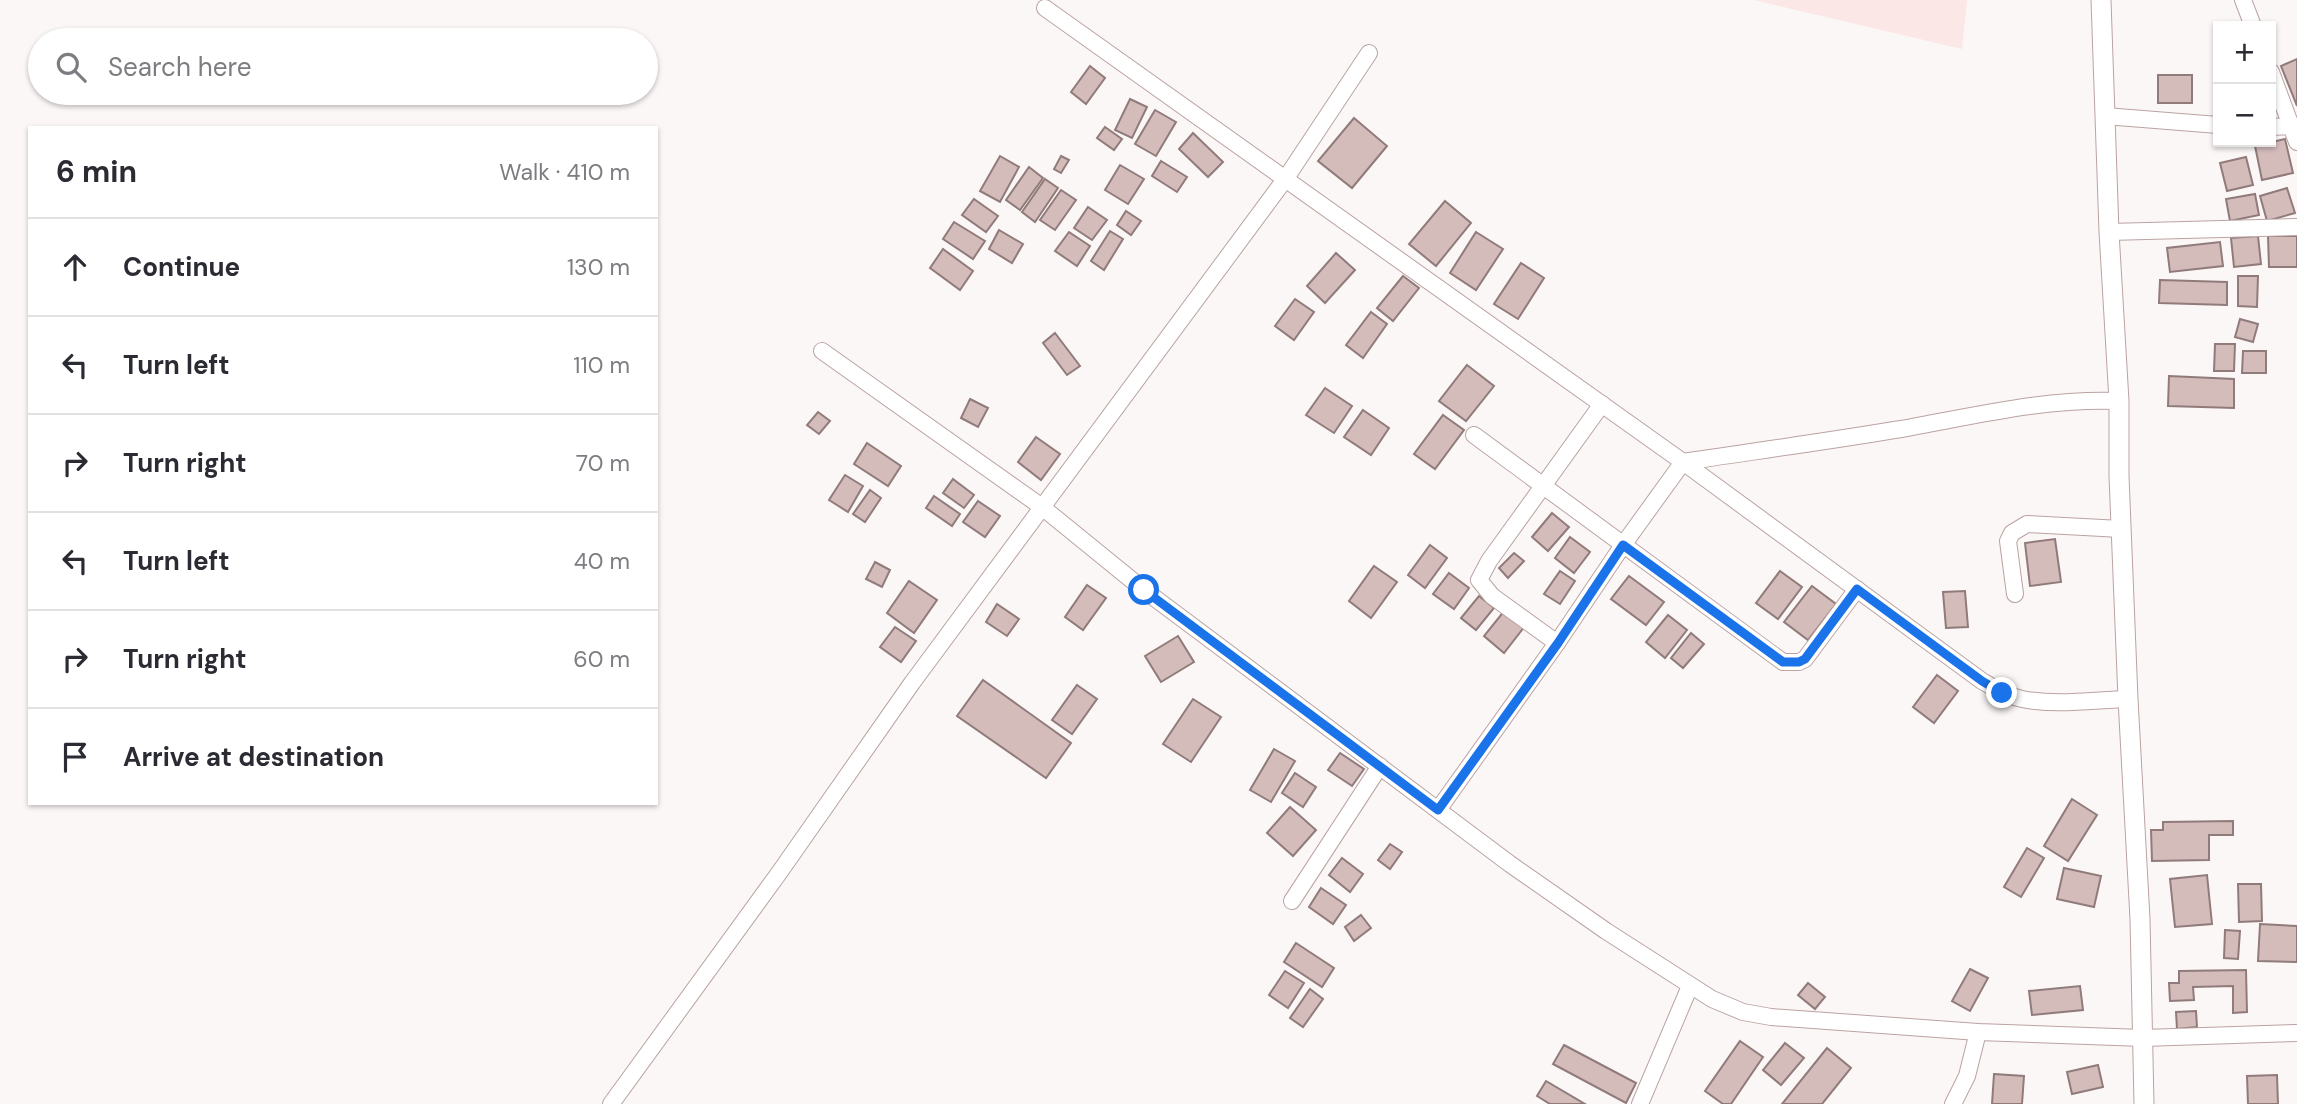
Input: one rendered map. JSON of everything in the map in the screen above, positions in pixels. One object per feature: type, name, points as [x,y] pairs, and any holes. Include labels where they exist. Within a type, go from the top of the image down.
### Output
[{"type":"street","points":[[2101,0],[2109,232],[2119,401],[2128,699],[2140,919],[2144,1104]]},
{"type":"street","points":[[2243,0],[2251,21]]},
{"type":"street","points":[[1045,8],[1683,462],[1982,681],[2002,693],[2021,699],[2128,699]]},
{"type":"street","points":[[611,1104],[779,873],[912,682],[1286,178],[1369,53]]},
{"type":"street","points":[[2276,84],[2296,132]]},
{"type":"street","points":[[2105,116],[2213,125]]},
{"type":"street","points":[[2276,128],[2296,132]]},
{"type":"street","points":[[2109,232],[2297,227]]},
{"type":"street","points":[[822,351],[1042,506],[1144,590],[1438,810],[1606,931],[1712,999],[1743,1012],[1771,1017],[1978,1032],[2143,1038],[2297,1033]]},
{"type":"street","points":[[1438,810],[1683,462],[2052,402],[2119,401]]},
{"type":"street","points":[[1558,643],[1492,596],[1479,580],[1489,561],[1602,404]]},
{"type":"street","points":[[1474,435],[1783,662],[1799,662],[1805,659],[1857,589]]},
{"type":"street","points":[[2015,594],[2008,541],[2018,528],[2026,524],[2121,529]]},
{"type":"street","points":[[1292,901],[1380,766]]},
{"type":"street","points":[[1640,1104],[1690,986]]},
{"type":"street","points":[[1954,1104],[1967,1076],[1978,1032]]},
{"type":"shaded area","points":[[1754,0],[1967,0],[1962,49]]},
{"type":"building","points":[[2297,59],[2297,106],[2281,66]]},
{"type":"building","points":[[1090,66],[1105,78],[1086,104],[1071,92]]},
{"type":"building","points":[[2158,75],[2192,75],[2192,103],[2158,103]]},
{"type":"building","points":[[1130,99],[1147,107],[1132,138],[1115,130]]},
{"type":"building","points":[[1155,110],[1176,122],[1156,156],[1135,144]]},
{"type":"building","points":[[1354,118],[1387,146],[1352,188],[1318,161]]},
{"type":"building","points":[[1105,127],[1122,139],[1114,150],[1097,138]]},
{"type":"building","points":[[1193,133],[1223,162],[1208,177],[1179,149]]},
{"type":"building","points":[[2285,139],[2293,173],[2262,180],[2255,147],[2276,147],[2276,141]]},
{"type":"building","points":[[1000,156],[1019,167],[1000,202],[980,191]]},
{"type":"building","points":[[1061,156],[1069,160],[1061,173],[1054,169]]},
{"type":"building","points":[[2246,157],[2253,185],[2227,191],[2220,163]]},
{"type":"building","points":[[1161,161],[1187,177],[1177,192],[1152,176]]},
{"type":"building","points":[[1120,165],[1144,179],[1128,204],[1105,190]]},
{"type":"building","points":[[1029,167],[1043,178],[1020,210],[1006,200]]},
{"type":"building","points":[[1045,179],[1058,188],[1035,222],[1022,212]]},
{"type":"building","points":[[2287,188],[2295,213],[2267,221],[2260,196]]},
{"type":"building","points":[[1061,190],[1076,200],[1055,230],[1040,220]]},
{"type":"building","points":[[2255,194],[2259,215],[2230,221],[2226,199]]},
{"type":"building","points":[[974,199],[998,216],[986,232],[962,215]]},
{"type":"building","points":[[1445,201],[1471,223],[1436,266],[1409,244]]},
{"type":"building","points":[[1088,207],[1107,220],[1092,240],[1074,228]]},
{"type":"building","points":[[1126,211],[1141,221],[1131,235],[1117,225]]},
{"type":"building","points":[[954,222],[985,241],[973,259],[943,239]]},
{"type":"building","points":[[999,230],[1023,244],[1012,263],[989,249]]},
{"type":"building","points":[[1110,231],[1123,239],[1104,270],[1091,261]]},
{"type":"building","points":[[1069,232],[1090,246],[1077,266],[1055,251]]},
{"type":"building","points":[[1476,232],[1503,249],[1476,290],[1450,273]]},
{"type":"building","points":[[2258,236],[2261,264],[2234,267],[2231,238]]},
{"type":"building","points":[[2268,236],[2297,236],[2297,267],[2269,267]]},
{"type":"building","points":[[2220,242],[2223,266],[2170,272],[2167,248]]},
{"type":"building","points":[[943,249],[973,271],[960,290],[930,268]]},
{"type":"building","points":[[1336,253],[1355,270],[1325,303],[1307,286]]},
{"type":"building","points":[[1521,263],[1544,278],[1518,319],[1494,304]]},
{"type":"building","points":[[1403,276],[1419,288],[1393,321],[1377,308]]},
{"type":"building","points":[[2238,276],[2258,276],[2257,307],[2238,306]]},
{"type":"building","points":[[2160,280],[2227,282],[2227,305],[2159,303]]},
{"type":"building","points":[[1295,299],[1314,312],[1294,340],[1275,326]]},
{"type":"building","points":[[1371,312],[1387,324],[1363,358],[1346,345]]},
{"type":"building","points":[[2240,319],[2258,324],[2253,342],[2235,337]]},
{"type":"building","points":[[1055,333],[1080,366],[1067,375],[1043,343]]},
{"type":"building","points":[[2215,344],[2235,344],[2234,371],[2214,371]]},
{"type":"building","points":[[2243,351],[2266,351],[2266,373],[2242,373]]},
{"type":"building","points":[[1467,365],[1494,386],[1466,421],[1439,401]]},
{"type":"building","points":[[2169,376],[2234,379],[2234,408],[2168,406]]},
{"type":"building","points":[[1325,388],[1352,406],[1334,433],[1306,415]]},
{"type":"building","points":[[970,399],[988,408],[978,427],[961,418]]},
{"type":"building","points":[[1363,410],[1389,428],[1371,455],[1344,437]]},
{"type":"building","points":[[818,412],[830,421],[819,434],[807,425]]},
{"type":"building","points":[[1443,415],[1464,430],[1435,469],[1414,454]]},
{"type":"building","points":[[1036,437],[1060,454],[1041,480],[1018,462]]},
{"type":"building","points":[[867,443],[901,466],[888,486],[854,464]]},
{"type":"building","points":[[845,475],[863,486],[848,512],[829,500]]},
{"type":"building","points":[[953,479],[974,495],[964,508],[943,493]]},
{"type":"building","points":[[870,490],[881,498],[865,522],[853,514]]},
{"type":"building","points":[[934,496],[960,514],[952,526],[926,508]]},
{"type":"building","points":[[978,501],[1000,516],[985,537],[963,522]]},
{"type":"building","points":[[1552,513],[1569,527],[1548,551],[1532,537]]},
{"type":"building","points":[[1570,537],[1590,552],[1574,573],[1555,558]]},
{"type":"building","points":[[2055,539],[2061,582],[2030,586],[2025,543]]},
{"type":"building","points":[[1430,545],[1447,558],[1425,588],[1408,575]]},
{"type":"building","points":[[1514,553],[1524,561],[1508,578],[1499,568]]},
{"type":"building","points":[[875,562],[890,570],[882,587],[866,579]]},
{"type":"building","points":[[1374,566],[1397,582],[1371,618],[1349,601]]},
{"type":"building","points":[[1560,571],[1575,581],[1560,604],[1544,594]]},
{"type":"building","points":[[1780,571],[1802,587],[1778,619],[1756,603]]},
{"type":"building","points":[[1449,573],[1469,588],[1454,609],[1433,594]]},
{"type":"building","points":[[1629,576],[1664,602],[1646,625],[1611,599]]},
{"type":"building","points":[[909,581],[937,600],[914,633],[887,613]]},
{"type":"building","points":[[1087,585],[1106,598],[1083,630],[1065,617]]},
{"type":"building","points":[[1812,586],[1836,604],[1808,640],[1784,622]]},
{"type":"building","points":[[1965,591],[1968,627],[1946,628],[1943,592]]},
{"type":"building","points":[[1479,596],[1494,608],[1476,630],[1461,618]]},
{"type":"building","points":[[997,604],[1019,619],[1007,636],[986,622]]},
{"type":"building","points":[[1505,610],[1525,626],[1504,653],[1484,636]]},
{"type":"building","points":[[1668,615],[1687,630],[1665,658],[1646,642]]},
{"type":"building","points":[[895,627],[916,641],[901,662],[880,647]]},
{"type":"building","points":[[1691,633],[1704,644],[1683,668],[1671,658]]},
{"type":"building","points":[[1178,636],[1194,662],[1161,682],[1145,656]]},
{"type":"building","points":[[1937,675],[1958,691],[1934,723],[1913,707]]},
{"type":"building","points":[[983,680],[1071,743],[1046,778],[957,716]]},
{"type":"building","points":[[1077,685],[1097,699],[1072,734],[1052,720]]},
{"type":"building","points":[[1193,699],[1221,717],[1191,762],[1163,744]]},
{"type":"building","points":[[1274,749],[1295,761],[1271,802],[1250,790]]},
{"type":"building","points":[[1340,753],[1364,769],[1352,786],[1328,770]]},
{"type":"building","points":[[1295,773],[1316,787],[1303,807],[1282,793]]},
{"type":"building","points":[[2072,799],[2097,815],[2068,861],[2044,846]]},
{"type":"building","points":[[1290,807],[1316,830],[1293,856],[1267,833]]},
{"type":"building","points":[[2233,821],[2233,835],[2209,835],[2209,860],[2152,861],[2151,830],[2163,830],[2163,822]]},
{"type":"building","points":[[1390,844],[1402,852],[1390,869],[1378,860]]},
{"type":"building","points":[[2027,848],[2044,858],[2021,897],[2004,887]]},
{"type":"building","points":[[1342,858],[1363,874],[1350,892],[1329,875]]},
{"type":"building","points":[[2064,868],[2101,876],[2094,907],[2057,899]]},
{"type":"building","points":[[2207,875],[2212,924],[2175,927],[2170,879]]},
{"type":"building","points":[[2238,884],[2261,884],[2262,921],[2239,922]]},
{"type":"building","points":[[1321,888],[1346,905],[1333,924],[1309,907]]},
{"type":"building","points":[[1361,915],[1371,928],[1354,941],[1345,927]]},
{"type":"building","points":[[2260,924],[2297,926],[2297,962],[2258,961]]},
{"type":"building","points":[[2225,930],[2240,931],[2238,959],[2224,958]]},
{"type":"building","points":[[1296,943],[1334,968],[1322,987],[1284,962]]},
{"type":"building","points":[[1970,969],[1988,978],[1970,1011],[1952,1001]]},
{"type":"building","points":[[2246,970],[2247,1012],[2233,1013],[2233,986],[2193,987],[2194,1000],[2170,1001],[2169,983],[2179,983],[2179,971]]},
{"type":"building","points":[[1285,971],[1304,983],[1288,1008],[1269,995]]},
{"type":"building","points":[[1808,983],[1825,997],[1815,1009],[1798,995]]},
{"type":"building","points":[[2080,986],[2083,1010],[2032,1015],[2029,991]]},
{"type":"building","points":[[1310,989],[1323,999],[1303,1027],[1290,1018]]},
{"type":"building","points":[[2196,1011],[2197,1027],[2177,1029],[2176,1012]]},
{"type":"building","points":[[1740,1041],[1763,1057],[1731,1104],[1723,1104],[1705,1091]]},
{"type":"building","points":[[1785,1043],[1804,1058],[1781,1085],[1763,1070]]},
{"type":"building","points":[[1564,1045],[1636,1083],[1626,1103],[1553,1064]]},
{"type":"building","points":[[1827,1048],[1851,1068],[1822,1104],[1782,1104]]},
{"type":"building","points":[[2098,1065],[2103,1087],[2072,1094],[2067,1072]]},
{"type":"building","points":[[1994,1074],[2024,1076],[2022,1104],[1992,1104]]},
{"type":"building","points":[[2277,1075],[2278,1104],[2248,1104],[2247,1076]]},
{"type":"building","points":[[1546,1081],[1585,1104],[1550,1104],[1537,1096]]},
{"type":"route","points":[[1144,590],[1438,810],[1558,643],[1623,545],[1783,662],[1799,662],[1805,659],[1857,589],[2002,693]]}]
